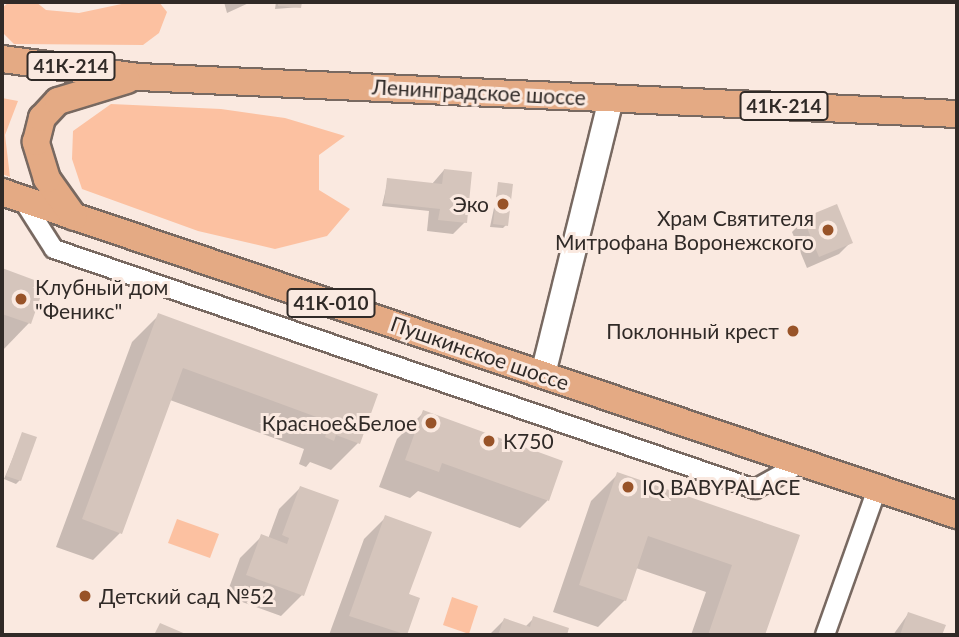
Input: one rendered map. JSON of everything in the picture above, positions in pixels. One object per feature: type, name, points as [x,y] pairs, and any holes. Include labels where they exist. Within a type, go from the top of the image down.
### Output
[{"type":"main road","name":"Ленинградское шоссе","points":[[2,59],[139,77],[957,114]]},
{"type":"main road","points":[[74,217],[47,179],[36,142],[43,118],[58,101],[139,77]]},
{"type":"main road","name":"Пушкинское шоссе","points":[[12,195],[805,461],[957,515]]},
{"type":"street","points":[[543,374],[611,99]]},
{"type":"street","points":[[12,195],[54,249],[755,489],[805,461]]},
{"type":"street","points":[[824,635],[878,486]]},
{"type":"shaded area","points":[[9,2],[36,2],[46,10],[79,13],[131,2],[159,2],[167,12],[159,33],[143,45],[14,44],[2,32],[2,8]]},
{"type":"shaded area","points":[[2,98],[18,101],[5,135],[10,177],[2,174]]},
{"type":"shaded area","points":[[111,104],[221,109],[285,118],[345,136],[319,155],[319,190],[350,209],[327,236],[275,249],[198,231],[82,189],[72,159],[73,131]]},
{"type":"shaded area","points":[[177,519],[219,534],[210,558],[168,543]]},
{"type":"shaded area","points":[[452,597],[478,606],[469,634],[443,625]]},
{"type":"building","points":[[278,2],[302,2],[301,8],[278,6]]},
{"type":"building","points":[[444,169],[472,172],[467,223],[438,220],[440,209],[384,203],[387,178],[442,184]]},
{"type":"building","name":"Эко","points":[[498,182],[513,184],[508,226],[493,224]]},
{"type":"building","name":"Храм Святителя Митрофана Воронежского","points":[[837,204],[853,243],[819,257],[803,218]]},
{"type":"building","name":"Клубный дом \"Феникс\"","points":[[2,268],[45,284],[31,324],[2,314]]},
{"type":"building","points":[[158,313],[378,394],[360,444],[336,435],[334,441],[325,437],[330,422],[183,368],[122,534],[82,519]]},
{"type":"building","points":[[423,410],[563,461],[549,501],[442,463],[439,472],[405,460]]},
{"type":"building","points":[[22,432],[37,437],[21,481],[6,476]]},
{"type":"building","points":[[617,472],[800,535],[765,635],[708,635],[732,565],[648,536],[626,601],[579,585]]},
{"type":"building","points":[[300,486],[339,500],[304,596],[246,575],[261,534],[287,544],[289,538],[282,535]]},
{"type":"building","points":[[385,515],[432,532],[409,594],[420,598],[407,635],[349,616]]},
{"type":"building","points":[[908,612],[946,625],[942,635],[900,635]]},
{"type":"building","points":[[533,616],[569,628],[567,635],[498,635],[504,618],[530,627]]},
{"type":"building","points":[[160,623],[188,635],[154,635]]},
{"type":"place","name":"Эко","points":[[503,204]]},
{"type":"place","name":"Храм Святителя Митрофана Воронежского","points":[[828,230]]},
{"type":"place","name":"Клубный дом \"Феникс\"","points":[[21,299]]},
{"type":"place","name":"Поклонный крест","points":[[793,331]]},
{"type":"place","name":"Красное&Белое","points":[[431,423]]},
{"type":"place","name":"К750","points":[[489,441]]},
{"type":"place","name":"IQ BABYPALACE","points":[[628,487]]},
{"type":"place","name":"Детский сад №52","points":[[85,596]]}]
